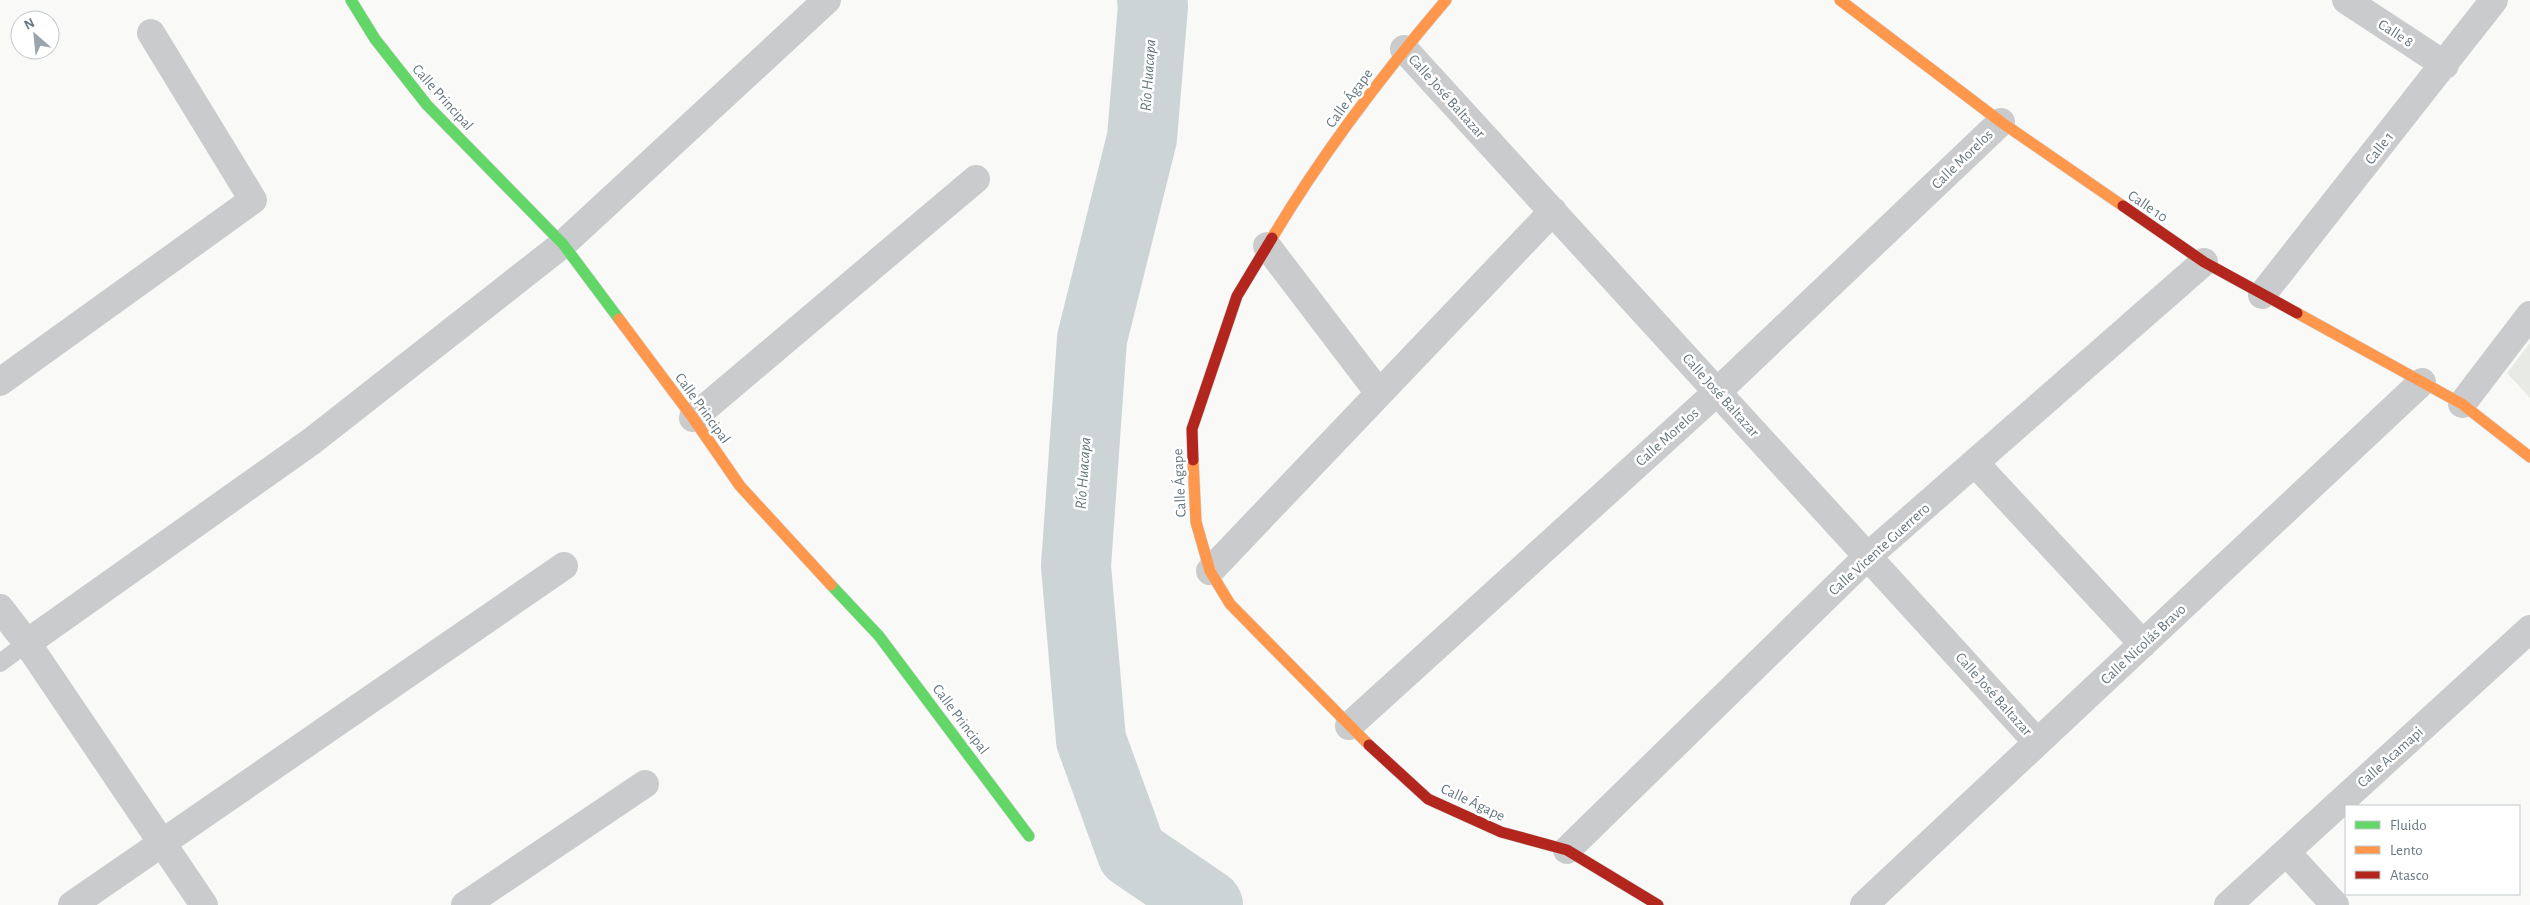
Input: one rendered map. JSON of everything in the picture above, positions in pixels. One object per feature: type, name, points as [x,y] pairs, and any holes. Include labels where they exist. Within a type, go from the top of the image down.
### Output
[{"type":"street","name":"Calle Principal","points":[[352,0],[375,39],[427,106],[563,244],[693,418],[740,486],[879,636],[991,782],[1029,836]]},
{"type":"street","points":[[27,643],[312,441],[563,244],[827,0]]},
{"type":"street","name":"Calle Ágape","points":[[1446,0],[1404,49],[1302,188],[1236,296],[1192,429],[1196,522],[1210,571],[1230,604],[1349,726],[1428,799],[1501,832],[1567,850],[1658,905]]},
{"type":"street","name":"Calle 10","points":[[1840,0],[2001,122],[2204,262],[2462,404],[2530,457]]},
{"type":"street","name":"Calle 8","points":[[2346,0],[2445,65]]},
{"type":"street","name":"Calle 1","points":[[2262,295],[2445,65],[2494,0]]},
{"type":"street","points":[[0,382],[253,200],[151,33]]},
{"type":"street","name":"Calle José Baltazar","points":[[1404,49],[2037,742]]},
{"type":"street","name":"Calle Morelos","points":[[1349,726],[1717,392],[2001,122]]},
{"type":"street","points":[[693,418],[976,179]]},
{"type":"street","points":[[1210,571],[1552,211]]},
{"type":"street","points":[[1267,246],[1379,393]]},
{"type":"street","name":"Calle Vicente Guerrero","points":[[1567,850],[1868,556],[2204,262]]},
{"type":"street","points":[[2462,404],[2530,315]]},
{"type":"street","name":"Calle Nicolás Bravo","points":[[1864,905],[2422,382]]},
{"type":"street","points":[[1975,463],[2143,644]]},
{"type":"street","points":[[72,905],[564,566]]},
{"type":"street","points":[[0,608],[27,643],[204,905]]},
{"type":"street","name":"Calle Acamapi","points":[[2228,905],[2530,629]]},
{"type":"street","points":[[465,905],[646,784]]},
{"type":"street","points":[[2286,852],[2335,905]]},
{"type":"lane","points":[[0,663],[27,643]]},
{"type":"shaded area","points":[[2530,343],[2530,398],[2507,373]]},
{"type":"waterway","name":"Río Huacapa","points":[[1152,0],[1142,138],[1092,339],[1076,566],[1091,740],[1132,853],[1208,905]]},
{"type":"traffic: fast","points":[[351,0],[375,39],[427,105],[563,244],[619,319]]},
{"type":"traffic: fast","points":[[831,585],[879,636],[1029,836]]},
{"type":"traffic: slow","points":[[1272,238],[1332,146],[1399,57],[1446,0]]},
{"type":"traffic: slow","points":[[1840,0],[2001,122],[2123,206]]},
{"type":"traffic: slow","points":[[2297,313],[2462,404],[2530,457]]},
{"type":"traffic: slow","points":[[619,319],[693,418],[740,486],[831,585]]},
{"type":"traffic: slow","points":[[1193,460],[1196,522],[1210,571],[1230,604],[1369,745]]},
{"type":"traffic: jam","points":[[2123,206],[2204,262],[2297,313]]},
{"type":"traffic: jam","points":[[1193,460],[1192,429],[1237,296],[1272,238]]},
{"type":"traffic: jam","points":[[1369,745],[1428,799],[1501,832],[1567,850],[1658,905]]}]
